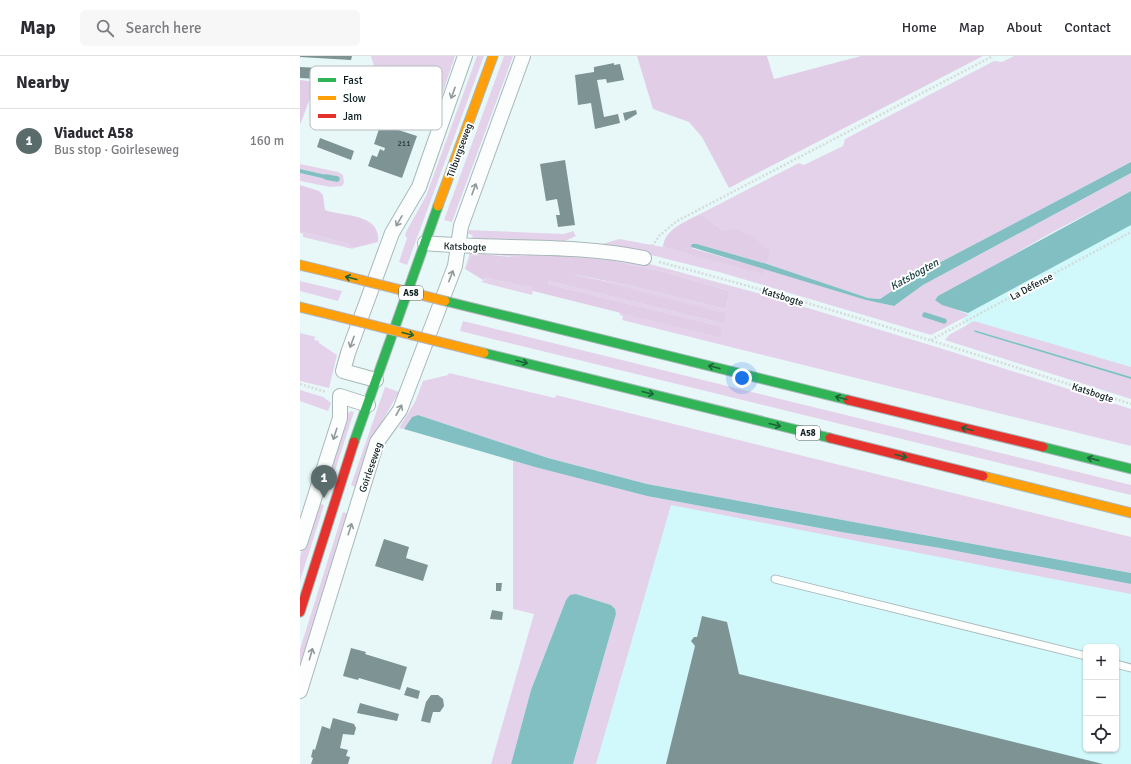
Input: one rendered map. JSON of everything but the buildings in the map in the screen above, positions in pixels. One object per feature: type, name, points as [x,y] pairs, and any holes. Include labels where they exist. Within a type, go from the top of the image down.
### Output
[{"type":"main road","name":"Tilburgseweg","points":[[425,243],[493,56]]},
{"type":"main road","points":[[300,612],[376,380],[425,243]]},
{"type":"main road","name":"A58","points":[[300,265],[1131,469]]},
{"type":"main road","name":"A58","points":[[300,307],[1131,513]]},
{"type":"street","points":[[442,122],[465,56]]},
{"type":"street","name":"Goirleseweg","points":[[300,691],[377,442],[400,410],[455,266],[461,226],[522,56]]},
{"type":"street","points":[[376,380],[343,371],[348,353],[392,233],[419,188],[439,130]]},
{"type":"street","name":"Katsbogte","points":[[425,243],[458,246],[600,250],[644,258]]},
{"type":"street","points":[[300,543],[340,418],[340,396],[368,405]]},
{"type":"lane","points":[[775,579],[1083,655]]},
{"type":"lane","points":[[1119,665],[1131,668]]},
{"type":"path","points":[[644,258],[660,235],[677,221],[993,56]]},
{"type":"path","name":"La Défense","points":[[930,340],[1131,232]]},
{"type":"path","name":"Katsbogte","points":[[644,258],[748,285],[930,340],[1131,404]]},
{"type":"path","points":[[300,384],[340,396]]},
{"type":"shaded area","points":[[371,56],[455,56],[442,95],[442,66],[374,66]]},
{"type":"shaded area","points":[[477,56],[484,56],[407,265],[399,262],[407,238],[405,236],[406,232],[426,196]]},
{"type":"shaded area","points":[[504,56],[513,56],[452,222],[444,220]]},
{"type":"shaded area","points":[[637,56],[767,56],[774,79],[861,56],[983,56],[729,188],[702,137],[689,122],[653,109]]},
{"type":"shaded area","points":[[1014,56],[1131,56],[1131,162],[916,275],[880,299],[868,298],[767,264],[771,252],[724,231],[700,214],[799,163],[804,165],[843,146],[845,139],[994,61],[1002,62]]},
{"type":"shaded area","points":[[300,80],[310,81],[310,98],[300,125]]},
{"type":"shaded area","points":[[1131,162],[1131,173],[923,285],[894,306],[866,300],[691,247],[692,244],[697,244],[767,264],[868,298],[880,299],[916,275]]},
{"type":"shaded area","points":[[300,164],[338,172],[343,175],[344,183],[342,186],[330,187],[300,181],[300,173],[330,180],[331,176],[300,169]]},
{"type":"shaded area","points":[[300,169],[331,176],[332,178],[330,180],[300,173]]},
{"type":"shaded area","points":[[1131,173],[1131,191],[1049,234],[935,300],[969,315],[931,335],[719,272],[627,249],[471,240],[473,236],[468,233],[469,230],[564,234],[573,231],[576,236],[565,241],[602,244],[619,239],[663,247],[763,273],[765,269],[866,300],[894,306],[923,285]],"holes":[[[926,314],[944,318],[942,323],[925,318]]]},
{"type":"shaded area","points":[[300,185],[319,191],[323,195],[325,210],[368,221],[374,226],[377,233],[378,242],[354,248],[348,244],[303,232],[300,233]]},
{"type":"shaded area","points":[[1131,191],[1131,225],[968,313],[942,305],[935,300],[938,296]]},
{"type":"shaded area","points":[[1131,209],[1131,381],[975,340],[952,298]]},
{"type":"shaded area","points":[[700,214],[724,231],[732,228],[752,236],[771,252],[767,264],[697,244],[691,248],[765,269],[763,274],[663,247],[667,235],[672,230]]},
{"type":"shaded area","points":[[303,232],[348,244],[353,247],[353,249],[303,237],[303,234],[300,233]]},
{"type":"shaded area","points":[[470,253],[574,254],[642,262],[765,295],[943,349],[1131,409],[1131,446],[622,320],[623,316],[620,315],[620,312],[721,338],[723,327],[548,284],[549,281],[724,324],[724,313],[564,273],[627,285],[725,309],[730,291],[665,272],[610,260],[532,254],[514,257],[490,254],[478,255],[465,269]]},
{"type":"shaded area","points":[[483,254],[510,257],[538,254],[610,260],[665,272],[730,291],[725,309],[627,285],[572,274],[725,313],[724,324],[549,281],[548,284],[723,327],[721,338],[533,291],[531,288],[487,278],[483,280],[465,269],[472,257]]},
{"type":"shaded area","points":[[487,278],[531,288],[533,291],[532,295],[481,282]]},
{"type":"shaded area","points":[[300,281],[342,291],[338,301],[300,291]]},
{"type":"shaded area","points":[[463,321],[1131,485],[1131,495],[460,331]]},
{"type":"shaded area","points":[[974,321],[1131,367],[1131,377],[974,330],[975,332],[1131,379],[1131,399],[945,340],[949,335]]},
{"type":"shaded area","points":[[974,330],[1131,377],[1131,379],[975,332]]},
{"type":"shaded area","points":[[300,333],[324,339],[315,337],[314,340],[319,341],[319,343],[337,355],[329,388],[300,381]]},
{"type":"shaded area","points":[[449,373],[555,398],[556,395],[1131,537],[1131,573],[647,484],[548,458],[418,415],[412,417],[404,429],[399,428],[415,402],[423,381],[448,375]]},
{"type":"shaded area","points":[[385,387],[399,392],[377,430],[357,488],[351,485]]},
{"type":"shaded area","points":[[300,390],[323,397],[331,403],[328,411],[300,401]]},
{"type":"shaded area","points":[[351,411],[354,412],[331,483],[323,481],[347,414]]},
{"type":"shaded area","points":[[418,415],[548,458],[647,484],[1131,573],[1131,584],[940,548],[841,532],[647,496],[535,467],[404,429],[412,417]]},
{"type":"shaded area","points":[[513,461],[647,496],[841,532],[940,548],[1131,584],[1131,594],[671,505],[596,764],[573,764],[616,614],[611,605],[576,594],[566,600],[531,690],[511,764],[491,764],[534,614],[513,609]]},
{"type":"shaded area","points":[[661,489],[1131,590],[1131,764],[586,764]]},
{"type":"shaded area","points":[[317,503],[324,505],[300,581],[300,557]]},
{"type":"shaded area","points":[[343,512],[349,514],[300,674],[300,649]]},
{"type":"shaded area","points":[[576,594],[611,605],[615,609],[616,614],[573,764],[511,764],[531,690],[566,600],[570,595]]},
{"type":"waterway","name":"Katsbogten","points":[[326,177],[337,179]]},
{"type":"waterway","points":[[925,315],[944,321]]},
{"type":"traffic: fast","points":[[354,442],[438,206]]},
{"type":"traffic: fast","points":[[445,301],[498,314]]},
{"type":"traffic: fast","points":[[498,314],[848,400]]},
{"type":"traffic: fast","points":[[484,353],[830,438]]},
{"type":"traffic: fast","points":[[1043,447],[1131,469]]},
{"type":"traffic: slow","points":[[438,206],[493,56]]},
{"type":"traffic: slow","points":[[300,265],[325,271]]},
{"type":"traffic: slow","points":[[325,271],[445,301]]},
{"type":"traffic: slow","points":[[300,307],[316,311]]},
{"type":"traffic: slow","points":[[316,311],[484,353]]},
{"type":"traffic: slow","points":[[983,476],[1131,513]]},
{"type":"traffic: jam","points":[[848,400],[1043,447]]},
{"type":"traffic: jam","points":[[830,438],[983,476]]},
{"type":"traffic: jam","points":[[300,612],[354,442]]},
{"type":"place","name":"Viaduct A58","points":[[324,498]]}]
